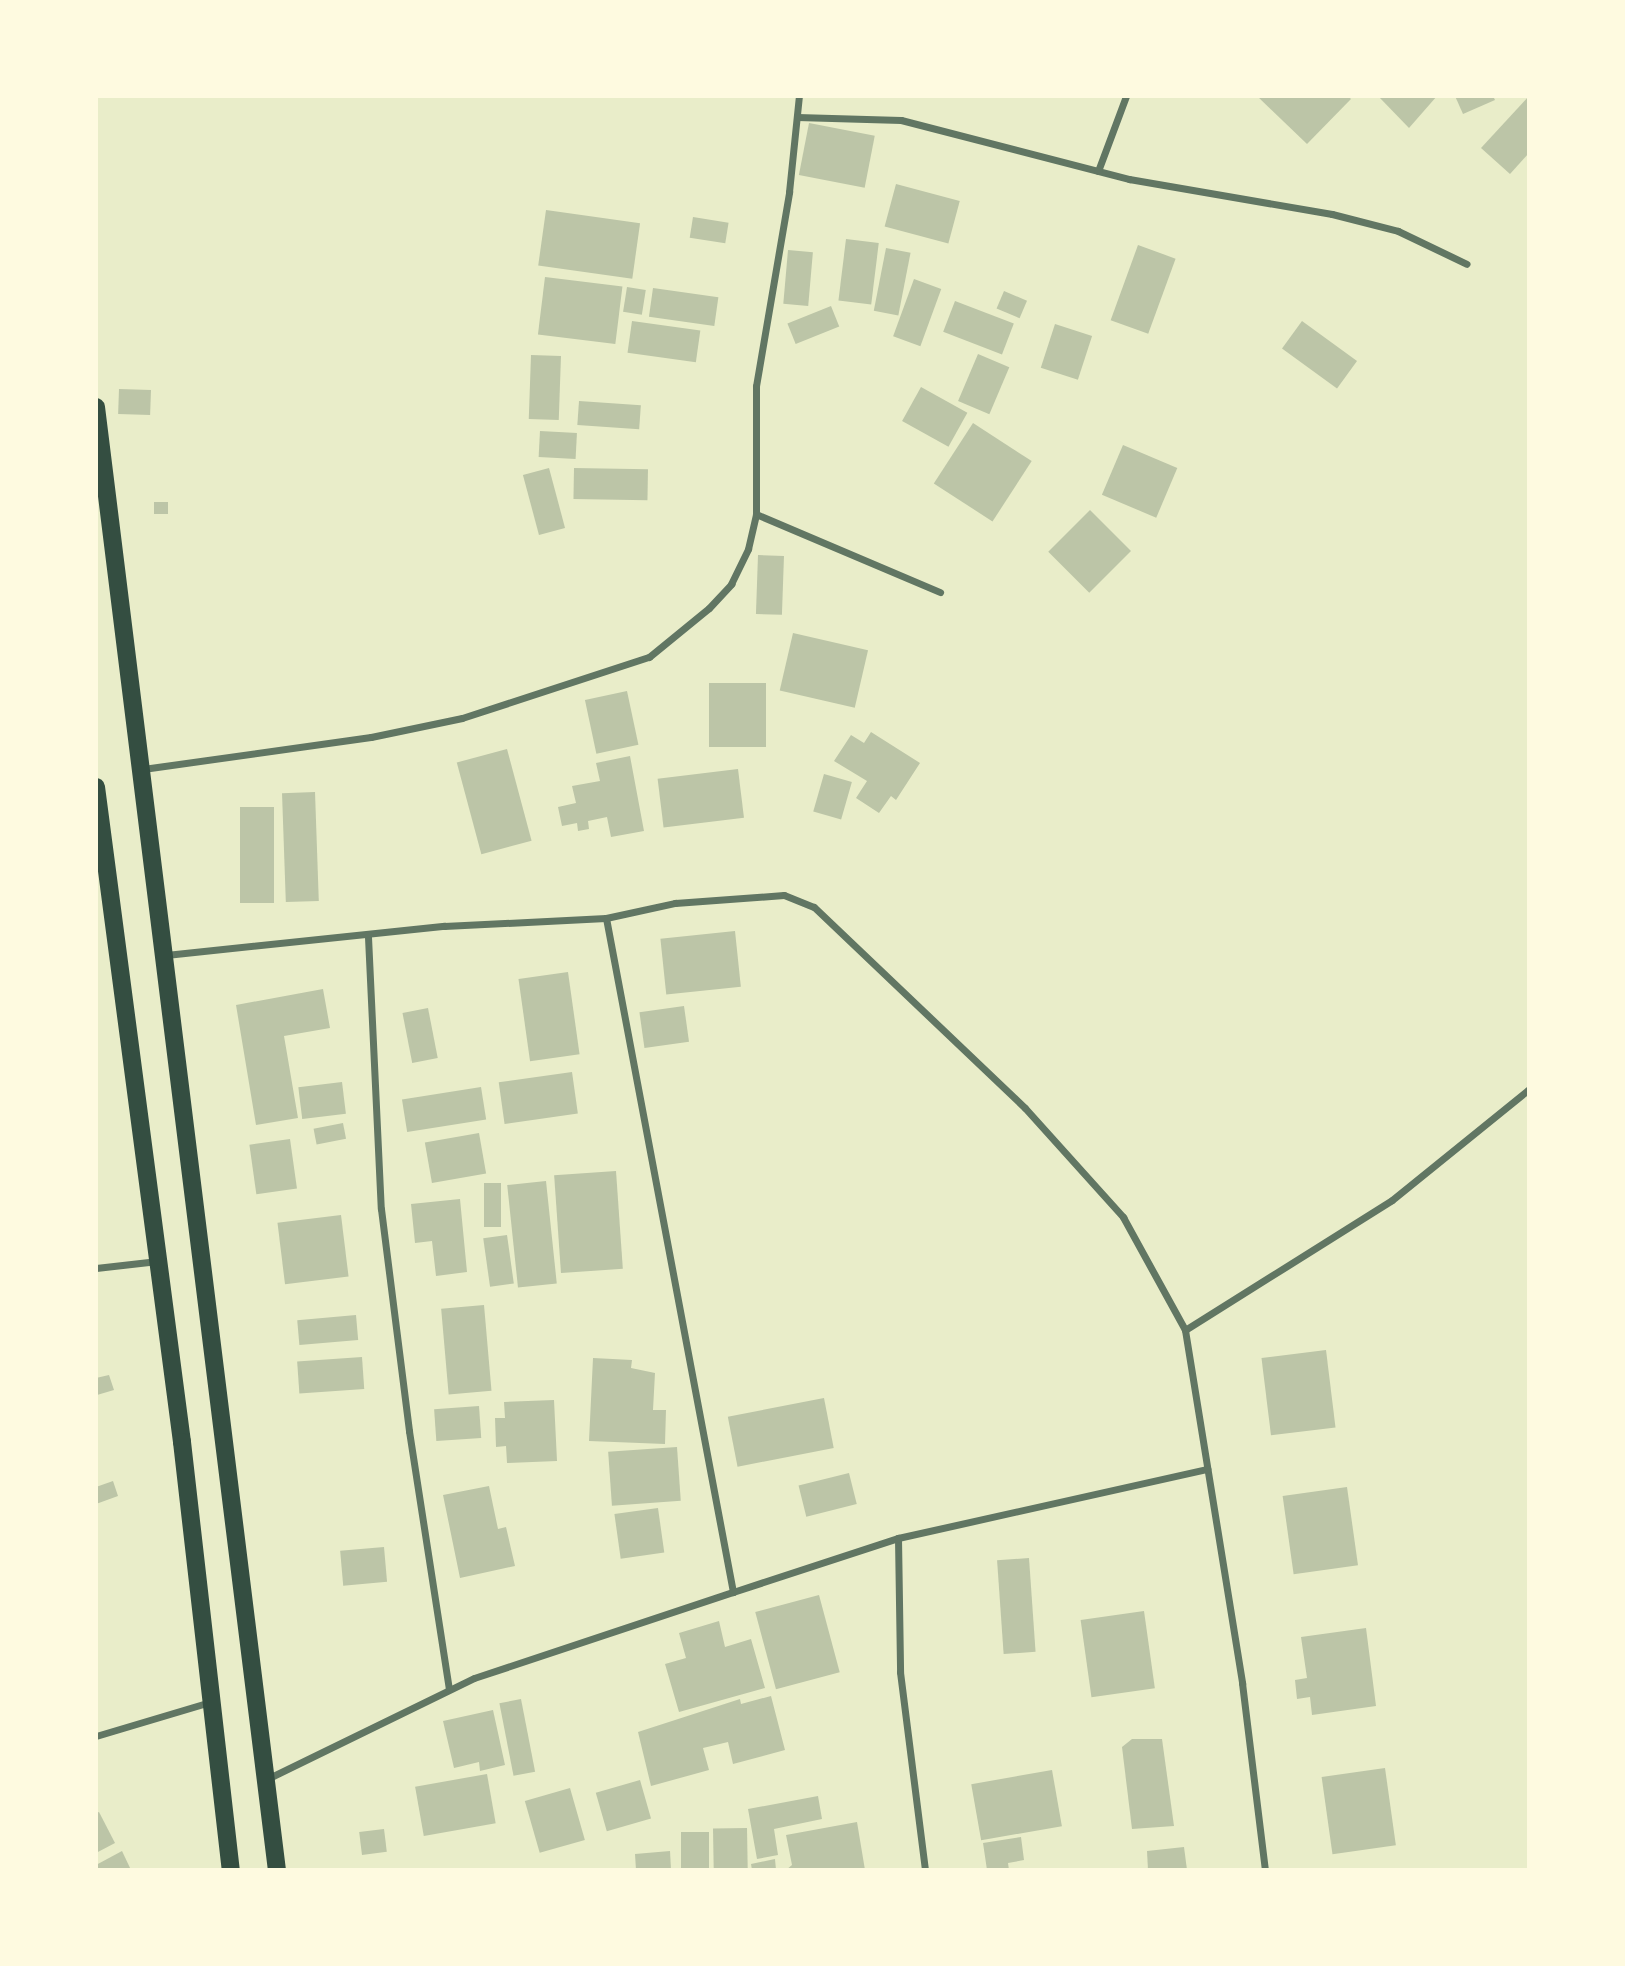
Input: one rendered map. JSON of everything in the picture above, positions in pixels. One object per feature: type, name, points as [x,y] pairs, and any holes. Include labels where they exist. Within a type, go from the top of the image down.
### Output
[{"type":"main road","points":[[96,407],[166,955],[277,1870]]},
{"type":"main road","points":[[96,787],[158,1261],[231,1870]]},
{"type":"street","points":[[142,769],[371,737],[462,718],[649,657],[687,630],[731,584],[748,549],[756,514],[756,386],[789,192],[799,96]]},
{"type":"street","points":[[1098,171],[1126,96]]},
{"type":"street","points":[[797,117],[901,120],[1098,171],[1332,214],[1398,232],[1466,264]]},
{"type":"street","points":[[756,514],[940,592]]},
{"type":"street","points":[[166,955],[368,937],[444,926],[606,918],[674,904],[784,895],[814,907],[1025,1108],[1123,1217],[1185,1330],[1242,1683],[1265,1870]]},
{"type":"street","points":[[606,918],[733,1592]]},
{"type":"street","points":[[368,937],[381,1209],[409,1431],[449,1689]]},
{"type":"street","points":[[1185,1330],[1392,1200],[1529,1090]]},
{"type":"street","points":[[96,1268],[158,1261]]},
{"type":"street","points":[[267,1779],[449,1689],[733,1592],[898,1538],[1207,1469]]},
{"type":"street","points":[[898,1538],[901,1672],[925,1870]]},
{"type":"street","points":[[96,1736],[210,1702]]},
{"type":"building","points":[[1257,96],[1348,96],[1351,99],[1307,144]]},
{"type":"building","points":[[1378,96],[1437,96],[1409,128]]},
{"type":"building","points":[[1455,96],[1493,96],[1495,100],[1463,114]]},
{"type":"building","points":[[1529,96],[1529,153],[1510,174],[1481,148]]},
{"type":"building","points":[[809,123],[875,136],[865,188],[799,175]]},
{"type":"building","points":[[896,184],[960,201],[948,244],[885,227]]},
{"type":"building","points":[[546,210],[640,223],[632,279],[538,265]]},
{"type":"building","points":[[693,217],[729,223],[725,243],[690,238]]},
{"type":"building","points":[[846,239],[879,243],[871,305],[838,301]]},
{"type":"building","points":[[1138,245],[1176,259],[1148,334],[1111,320]]},
{"type":"building","points":[[886,248],[911,253],[898,316],[874,311]]},
{"type":"building","points":[[788,250],[813,252],[808,306],[783,304]]},
{"type":"building","points":[[545,277],[622,287],[615,344],[538,335]]},
{"type":"building","points":[[914,279],[941,289],[920,346],[893,336]]},
{"type":"building","points":[[627,287],[646,290],[642,315],[623,312]]},
{"type":"building","points":[[653,288],[718,297],[714,326],[649,317]]},
{"type":"building","points":[[1004,291],[1027,301],[1020,318],[997,308]]},
{"type":"building","points":[[955,301],[1014,324],[1002,354],[943,332]]},
{"type":"building","points":[[831,306],[839,326],[796,344],[787,324]]},
{"type":"building","points":[[632,321],[700,331],[696,362],[628,353]]},
{"type":"building","points":[[1302,321],[1357,361],[1337,388],[1282,349]]},
{"type":"building","points":[[1055,324],[1092,336],[1078,380],[1041,368]]},
{"type":"building","points":[[978,354],[1009,367],[989,414],[958,401]]},
{"type":"building","points":[[531,355],[561,356],[559,420],[529,419]]},
{"type":"building","points":[[921,387],[967,413],[948,447],[902,421]]},
{"type":"building","points":[[119,389],[151,390],[150,415],[118,414]]},
{"type":"building","points":[[579,401],[641,405],[639,429],[577,425]]},
{"type":"building","points":[[973,423],[1032,461],[992,522],[934,483]]},
{"type":"building","points":[[540,431],[577,433],[576,459],[539,457]]},
{"type":"building","points":[[1123,445],[1177,468],[1156,518],[1102,495]]},
{"type":"building","points":[[549,468],[565,528],[539,535],[523,475]]},
{"type":"building","points":[[574,468],[648,469],[647,500],[573,499]]},
{"type":"building","points":[[154,502],[168,502],[168,514],[154,514]]},
{"type":"building","points":[[1090,510],[1131,551],[1089,593],[1048,552]]},
{"type":"building","points":[[758,555],[784,556],[782,615],[756,614]]},
{"type":"building","points":[[793,633],[868,650],[855,708],[780,690]]},
{"type":"building","points":[[709,683],[766,683],[766,747],[709,747]]},
{"type":"building","points":[[627,691],[638,745],[596,754],[585,700]]},
{"type":"building","points":[[871,732],[920,763],[896,800],[891,796],[879,813],[856,798],[867,781],[834,761],[851,735],[864,743]]},
{"type":"building","points":[[507,749],[532,841],[481,854],[457,762]]},
{"type":"building","points":[[630,756],[644,831],[611,837],[607,817],[588,821],[589,829],[578,831],[577,823],[562,826],[558,807],[576,803],[572,786],[600,781],[596,763]]},
{"type":"building","points":[[738,769],[744,818],[664,828],[658,779]]},
{"type":"building","points":[[824,774],[852,782],[841,819],[813,811]]},
{"type":"building","points":[[315,792],[319,901],[286,902],[282,793]]},
{"type":"building","points":[[240,807],[274,807],[274,903],[240,903]]},
{"type":"building","points":[[735,931],[741,987],[666,995],[660,939]]},
{"type":"building","points":[[568,972],[580,1054],[530,1061],[518,979]]},
{"type":"building","points":[[323,989],[330,1028],[284,1036],[298,1118],[256,1125],[236,1005]]},
{"type":"building","points":[[684,1006],[689,1042],[644,1048],[639,1012]]},
{"type":"building","points":[[428,1008],[438,1058],[412,1063],[402,1013]]},
{"type":"building","points":[[572,1072],[578,1114],[505,1124],[499,1082]]},
{"type":"building","points":[[342,1082],[346,1114],[302,1119],[298,1087]]},
{"type":"building","points":[[481,1087],[486,1120],[407,1132],[402,1100]]},
{"type":"building","points":[[343,1123],[346,1139],[317,1144],[314,1129]]},
{"type":"building","points":[[479,1133],[486,1173],[432,1183],[425,1143]]},
{"type":"building","points":[[290,1139],[297,1189],[256,1194],[249,1145]]},
{"type":"building","points":[[616,1171],[623,1269],[561,1273],[554,1175]]},
{"type":"building","points":[[546,1181],[557,1283],[518,1288],[507,1185]]},
{"type":"building","points":[[484,1183],[501,1183],[501,1227],[484,1227]]},
{"type":"building","points":[[460,1199],[467,1272],[436,1276],[432,1241],[415,1243],[411,1204]]},
{"type":"building","points":[[341,1215],[349,1277],[285,1284],[277,1223]]},
{"type":"building","points":[[507,1235],[514,1284],[490,1287],[483,1238]]},
{"type":"building","points":[[484,1305],[491,1391],[449,1394],[441,1309]]},
{"type":"building","points":[[356,1315],[358,1340],[299,1345],[297,1320]]},
{"type":"building","points":[[1326,1350],[1336,1427],[1271,1435],[1261,1358]]},
{"type":"building","points":[[362,1357],[364,1389],[299,1393],[297,1362]]},
{"type":"building","points":[[593,1358],[632,1360],[631,1368],[655,1373],[653,1410],[666,1410],[665,1444],[589,1441]]},
{"type":"building","points":[[109,1375],[114,1390],[97,1395],[96,1378]]},
{"type":"building","points":[[824,1398],[834,1448],[738,1467],[728,1417]]},
{"type":"building","points":[[554,1400],[557,1461],[507,1463],[506,1446],[496,1447],[495,1418],[505,1418],[504,1402]]},
{"type":"building","points":[[479,1406],[481,1438],[436,1441],[434,1409]]},
{"type":"building","points":[[677,1447],[681,1501],[612,1506],[608,1452]]},
{"type":"building","points":[[849,1473],[857,1504],[806,1517],[799,1486]]},
{"type":"building","points":[[113,1481],[118,1496],[96,1504],[96,1487]]},
{"type":"building","points":[[489,1486],[498,1529],[506,1527],[515,1566],[460,1578],[443,1495]]},
{"type":"building","points":[[1347,1487],[1358,1565],[1294,1574],[1283,1496]]},
{"type":"building","points":[[658,1508],[664,1553],[621,1559],[614,1514]]},
{"type":"building","points":[[384,1547],[387,1582],[343,1586],[340,1551]]},
{"type":"building","points":[[1029,1558],[1036,1652],[1004,1654],[997,1560]]},
{"type":"building","points":[[819,1595],[840,1672],[776,1689],[755,1612]]},
{"type":"building","points":[[1144,1611],[1155,1688],[1091,1697],[1081,1620]]},
{"type":"building","points":[[719,1621],[725,1647],[751,1639],[765,1688],[679,1712],[665,1664],[686,1658],[679,1633]]},
{"type":"building","points":[[1366,1628],[1376,1706],[1312,1715],[1310,1697],[1297,1699],[1295,1680],[1307,1678],[1301,1637]]},
{"type":"building","points":[[771,1696],[785,1750],[733,1764],[728,1742],[703,1748],[709,1770],[651,1786],[638,1732],[740,1699],[741,1704]]},
{"type":"building","points":[[521,1699],[535,1772],[514,1776],[499,1703]]},
{"type":"building","points":[[493,1710],[505,1765],[480,1771],[479,1762],[454,1768],[443,1721]]},
{"type":"building","points":[[1132,1739],[1162,1739],[1174,1826],[1132,1829],[1122,1747]]},
{"type":"building","points":[[1385,1768],[1396,1845],[1332,1854],[1322,1777]]},
{"type":"building","points":[[1052,1770],[1062,1826],[981,1840],[971,1784]]},
{"type":"building","points":[[487,1774],[496,1823],[424,1836],[415,1787]]},
{"type":"building","points":[[640,1780],[651,1818],[607,1831],[596,1793]]},
{"type":"building","points":[[570,1788],[585,1840],[540,1853],[525,1801]]},
{"type":"building","points":[[818,1796],[822,1819],[774,1829],[778,1855],[757,1859],[748,1809]]},
{"type":"building","points":[[99,1812],[115,1843],[96,1853],[96,1813]]},
{"type":"building","points":[[857,1822],[865,1870],[786,1870],[792,1865],[786,1835]]},
{"type":"building","points":[[747,1828],[748,1870],[714,1870],[713,1829]]},
{"type":"building","points":[[384,1829],[387,1852],[362,1855],[359,1832]]},
{"type":"building","points":[[681,1832],[709,1832],[709,1870],[681,1870]]},
{"type":"building","points":[[1021,1837],[1024,1860],[1008,1863],[1009,1870],[987,1870],[983,1843]]},
{"type":"building","points":[[1184,1847],[1187,1870],[1148,1870],[1147,1851]]},
{"type":"building","points":[[122,1851],[131,1870],[96,1870],[96,1865]]},
{"type":"building","points":[[670,1851],[671,1870],[636,1870],[635,1854]]},
{"type":"building","points":[[775,1859],[776,1870],[752,1870],[751,1864]]}]
